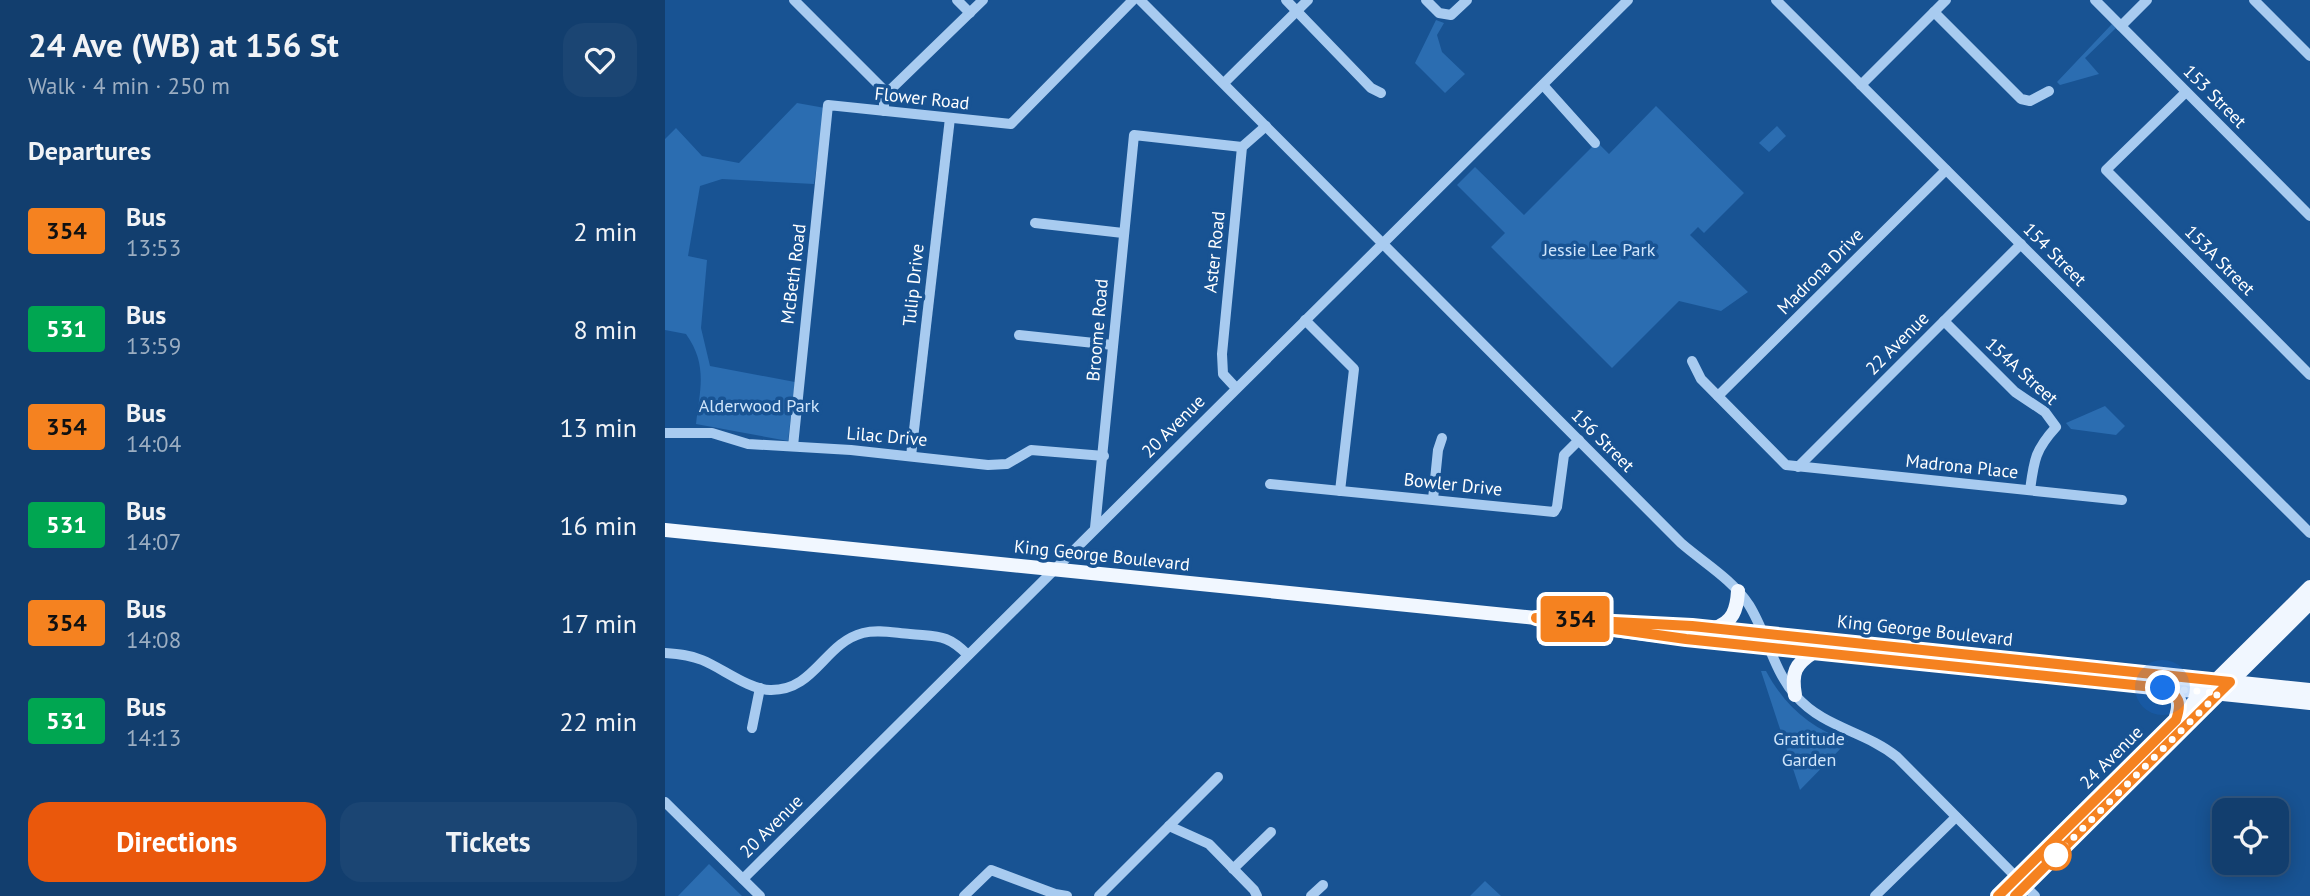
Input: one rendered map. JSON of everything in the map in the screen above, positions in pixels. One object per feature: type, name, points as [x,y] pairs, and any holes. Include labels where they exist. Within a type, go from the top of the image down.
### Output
[{"type":"main road","name":"King George Boulevard","points":[[665,530],[1536,618],[1713,628],[1814,652],[2163,688],[2276,687],[2310,691]]},
{"type":"main road","name":"24 Avenue","points":[[1998,896],[2022,889],[2310,587]]},
{"type":"main road","points":[[1713,628],[1726,623],[1734,614],[1738,591]]},
{"type":"main road","name":"24 Avenue","points":[[2022,889],[2176,720],[2257,656],[2310,603]]},
{"type":"main road","name":"King George Boulevard","points":[[1536,618],[1648,635],[1958,653],[2059,663],[2310,703]]},
{"type":"main road","points":[[1795,695],[1792,680],[1797,665],[1814,652]]},
{"type":"main road","points":[[1909,662],[1917,656],[1946,658],[1958,653]]},
{"type":"main road","points":[[2257,656],[2254,666],[2260,679],[2276,687]]},
{"type":"main road","points":[[1997,671],[2023,668],[2053,670],[2057,669],[2059,663]]},
{"type":"main road","points":[[2163,688],[2173,693],[2179,701],[2180,710],[2176,720]]},
{"type":"street","points":[[794,0],[887,93]]},
{"type":"street","points":[[957,0],[970,13]]},
{"type":"street","points":[[884,111],[887,93],[983,0]]},
{"type":"street","name":"Flower Road","points":[[828,105],[1011,124],[1133,0]]},
{"type":"street","name":"156 Street","points":[[1140,0],[1681,543],[1728,580],[1748,605],[1795,695],[1818,716],[1832,724],[1881,744],[1956,817],[2022,889]]},
{"type":"street","points":[[1286,0],[1371,88],[1381,93]]},
{"type":"street","points":[[1224,83],[1308,0]]},
{"type":"street","points":[[1426,0],[1439,13],[1451,15],[1467,0]]},
{"type":"street","name":"20 Avenue","points":[[743,879],[1628,0]]},
{"type":"street","points":[[1861,85],[1946,0]]},
{"type":"street","name":"153 Street","points":[[2095,0],[2310,216]]},
{"type":"street","points":[[2121,26],[2147,0]]},
{"type":"street","points":[[2254,0],[2310,56]]},
{"type":"street","name":"154 Street","points":[[1783,2],[1861,85],[2310,533]]},
{"type":"street","points":[[1934,12],[2021,99],[2030,101],[2049,91]]},
{"type":"street","points":[[1543,85],[1595,143]]},
{"type":"street","name":"153A Street","points":[[2186,92],[2106,170],[2310,375]]},
{"type":"street","name":"McBeth Road","points":[[793,446],[828,105]]},
{"type":"street","name":"Tulip Drive","points":[[911,456],[950,118]]},
{"type":"street","points":[[1242,148],[1266,126]]},
{"type":"street","name":"Broome Road","points":[[1095,528],[1134,135],[1242,148]]},
{"type":"street","name":"Aster Road","points":[[1236,388],[1223,374],[1222,354],[1242,148]]},
{"type":"street","name":"Madrona Drive","points":[[1718,396],[1946,170]]},
{"type":"street","points":[[1035,223],[1123,233]]},
{"type":"street","name":"22 Avenue","points":[[1798,467],[2021,244]]},
{"type":"street","points":[[1305,320],[1354,369],[1340,491]]},
{"type":"street","name":"154A Street","points":[[1944,321],[2015,392],[2045,412],[2056,427],[2034,458],[2030,490]]},
{"type":"street","points":[[1019,335],[1113,345]]},
{"type":"street","points":[[1692,361],[1701,379],[1786,465],[1798,467]]},
{"type":"street","name":"Lilac Drive","points":[[665,433],[712,433],[748,444],[911,456],[988,465],[1007,464],[1031,450],[1104,456]]},
{"type":"street","points":[[1433,499],[1438,450],[1442,438]]},
{"type":"street","name":"Bowler Drive","points":[[1270,484],[1554,512],[1564,455],[1579,440]]},
{"type":"street","name":"Madrona Place","points":[[1798,467],[2122,500]]},
{"type":"street","points":[[665,653],[702,660],[760,688],[782,688],[807,679],[845,641],[874,631],[947,638],[968,655]]},
{"type":"street","points":[[752,728],[760,688]]},
{"type":"street","points":[[1100,896],[1217,777]]},
{"type":"street","points":[[665,802],[761,896]]},
{"type":"street","points":[[1875,896],[1956,817]]},
{"type":"street","points":[[1169,826],[1209,844],[1257,896]]},
{"type":"street","points":[[1233,869],[1271,832]]},
{"type":"street","points":[[964,896],[991,870],[1067,896]]},
{"type":"street","points":[[1311,896],[1323,885]]},
{"type":"green space","points":[[1436,20],[1444,23],[1437,35],[1442,52],[1465,74],[1445,93],[1415,63]]},
{"type":"green space","points":[[2112,24],[2116,28],[2085,58],[2099,74],[2060,85],[2057,82]]},
{"type":"green space","name":"Alderwood Park","points":[[797,103],[825,108],[814,184],[722,179],[700,186],[688,256],[707,260],[701,328],[710,366],[795,382],[788,441],[696,424],[701,378],[697,356],[686,334],[665,330],[665,139],[676,128],[702,156],[739,163]]},
{"type":"green space","name":"Jessie Lee Park","points":[[1656,106],[1744,193],[1704,233],[1698,227],[1690,235],[1748,292],[1721,311],[1679,301],[1612,368],[1491,247],[1505,233],[1457,185],[1475,167],[1524,215],[1597,142],[1609,154]]},
{"type":"green space","points":[[1777,126],[1786,136],[1769,152],[1759,143]]},
{"type":"green space","points":[[2105,406],[2125,426],[2116,435],[2071,429],[2066,423]]},
{"type":"green space","name":"Gratitude Garden","points":[[1761,671],[1766,671],[1781,695],[1811,723],[1848,741],[1800,790]]},
{"type":"green space","points":[[709,864],[742,896],[678,896]]},
{"type":"green space","points":[[1485,881],[1501,896],[1470,896]]},
{"type":"bus line","name":"354","points":[[1998,896],[2176,720],[2180,710],[2179,701],[2173,693],[2163,688],[1686,639],[1536,618],[1671,624],[2230,682],[2015,896]]},
{"type":"route","points":[[2056,855],[2219,693],[2163,688]]}]
